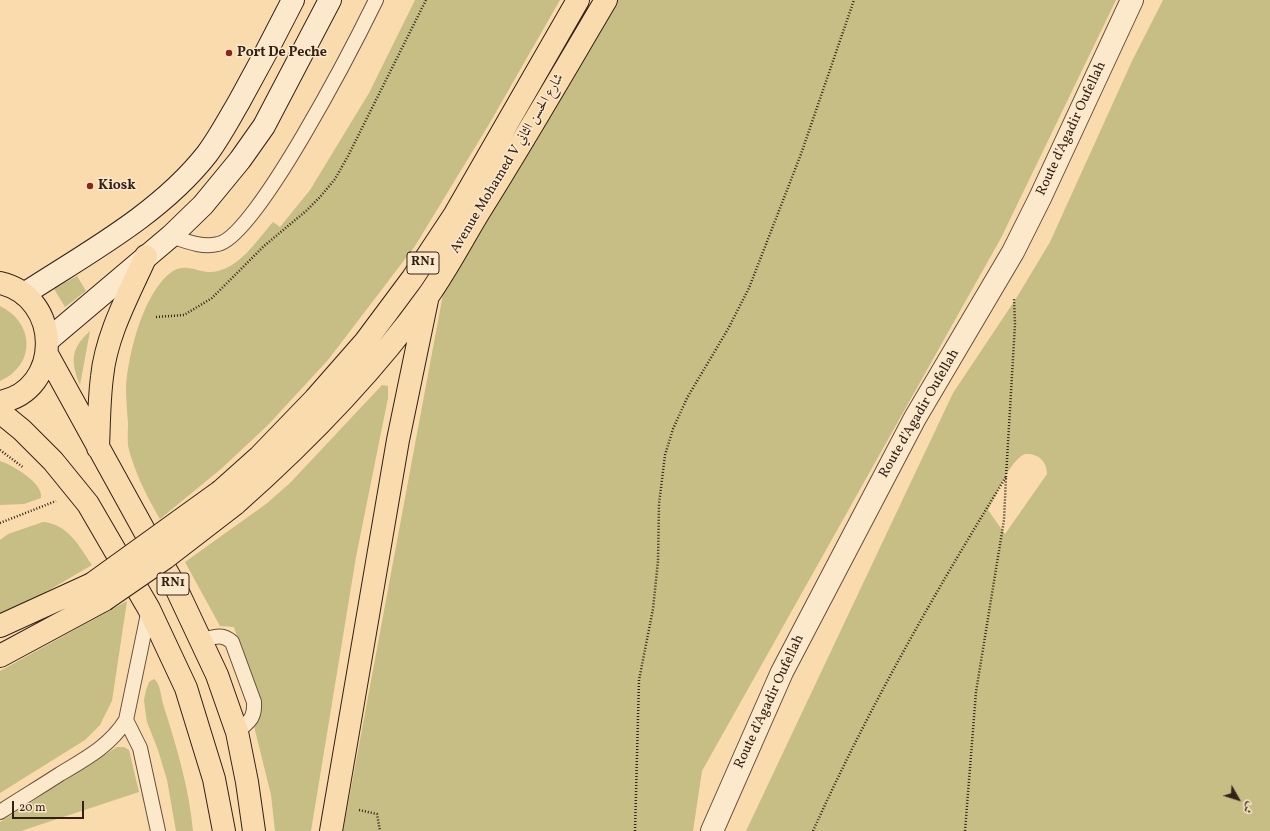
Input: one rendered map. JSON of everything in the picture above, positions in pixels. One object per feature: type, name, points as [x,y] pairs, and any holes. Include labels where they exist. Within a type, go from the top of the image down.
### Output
[{"type":"highway","name":"Avenue Mohamed V شارع الحسن الثاني","points":[[0,656],[98,592],[165,558],[228,497],[260,457],[315,399],[365,342],[407,285],[455,214],[578,0]]},
{"type":"highway","name":"Avenue Mohamed V شارع الحسن الثاني","points":[[228,497],[275,469],[330,414],[383,353],[428,295],[518,150],[606,0]]},
{"type":"highway","points":[[98,448],[102,376],[110,343],[123,306],[146,256]]},
{"type":"highway","name":"RN1","points":[[0,284],[9,285],[24,294],[37,307],[44,322],[47,347],[98,448],[177,590],[202,640],[218,675],[237,732],[248,782],[254,831]]},
{"type":"highway","points":[[331,831],[398,440],[428,295]]},
{"type":"highway","points":[[0,402],[20,394],[33,383],[42,370],[47,347]]},
{"type":"highway","name":"RN1","points":[[0,412],[22,430],[53,461],[88,504],[149,609],[186,688],[214,779],[224,831]]},
{"type":"highway","name":"Avenue Mohamed V شارع الحسن الثاني","points":[[0,626],[98,592]]},
{"type":"street","points":[[24,294],[144,214],[189,174],[207,153],[224,127],[263,58],[293,0]]},
{"type":"street","points":[[47,347],[146,256],[171,236],[203,205],[240,160],[264,126],[330,0]]},
{"type":"street","name":"Route d'Agadir Oufellah","points":[[712,831],[782,672],[915,418],[1013,252],[1040,198],[1132,0]]},
{"type":"lane","points":[[171,236],[194,244],[219,244],[239,231],[290,159],[355,42],[376,0]]},
{"type":"lane","points":[[0,812],[104,747],[119,732],[126,720],[149,609]]},
{"type":"lane","points":[[126,720],[140,748],[158,831]]},
{"type":"path","points":[[156,317],[184,315],[212,298],[264,246],[320,198],[335,179],[348,156],[426,0]]},
{"type":"path","points":[[635,831],[637,695],[653,609],[658,560],[659,504],[665,455],[673,429],[687,398],[728,329],[749,288],[801,154],[854,0]]},
{"type":"path","points":[[965,831],[976,692],[1004,520],[1015,324],[1014,292]]},
{"type":"path","points":[[0,450],[25,468]]},
{"type":"path","points":[[813,831],[904,652],[1006,477]]},
{"type":"path","points":[[0,523],[56,501],[52,495]]},
{"type":"path","points":[[336,805],[377,814],[380,831]]},
{"type":"shaded area","points":[[415,0],[560,0],[488,126],[415,246],[328,360],[268,425],[221,469],[160,519],[138,477],[128,444],[126,400],[127,373],[134,341],[146,307],[154,292],[163,280],[173,271],[182,268],[206,272],[221,270],[230,266],[246,253],[273,222],[280,227],[310,190],[369,93]]},
{"type":"shaded area","points":[[618,0],[1116,0],[1001,238],[702,771],[693,831],[343,831],[443,294]]},
{"type":"shaded area","points":[[1163,0],[1270,0],[1270,831],[746,831],[953,393],[1017,297],[1050,242],[1132,61]],"holes":[[[1025,454],[1038,456],[1041,459],[1047,469],[1047,474],[1005,534],[988,510],[1004,479],[1014,464]]]},
{"type":"shaded area","points":[[77,276],[86,291],[65,307],[54,289]]},
{"type":"shaded area","points":[[0,306],[12,313],[20,323],[25,333],[27,344],[25,355],[20,365],[12,374],[0,381]]},
{"type":"shaded area","points":[[90,331],[80,385],[75,369],[74,355],[79,343]]},
{"type":"shaded area","points":[[382,385],[388,386],[388,398],[356,557],[311,831],[275,831],[271,795],[253,722],[261,712],[234,627],[220,626],[185,562],[266,504],[290,483]]},
{"type":"shaded area","points":[[0,461],[12,466],[33,481],[41,492],[41,498],[24,504],[0,505]]},
{"type":"shaded area","points":[[43,522],[52,524],[66,531],[92,565],[32,600],[0,615],[0,540],[8,534]]},
{"type":"shaded area","points":[[127,601],[112,701],[100,725],[85,740],[0,793],[0,671]]},
{"type":"shaded area","points":[[154,679],[158,684],[182,768],[189,799],[193,831],[176,831],[167,780],[158,750],[147,722],[144,700],[149,682]]},
{"type":"shaded area","points":[[117,747],[124,747],[129,750],[139,792],[21,831],[0,831],[0,822]]},
{"type":"place","name":"Port De Peche","points":[[229,53]]},
{"type":"place","name":"Kiosk","points":[[90,186]]}]
